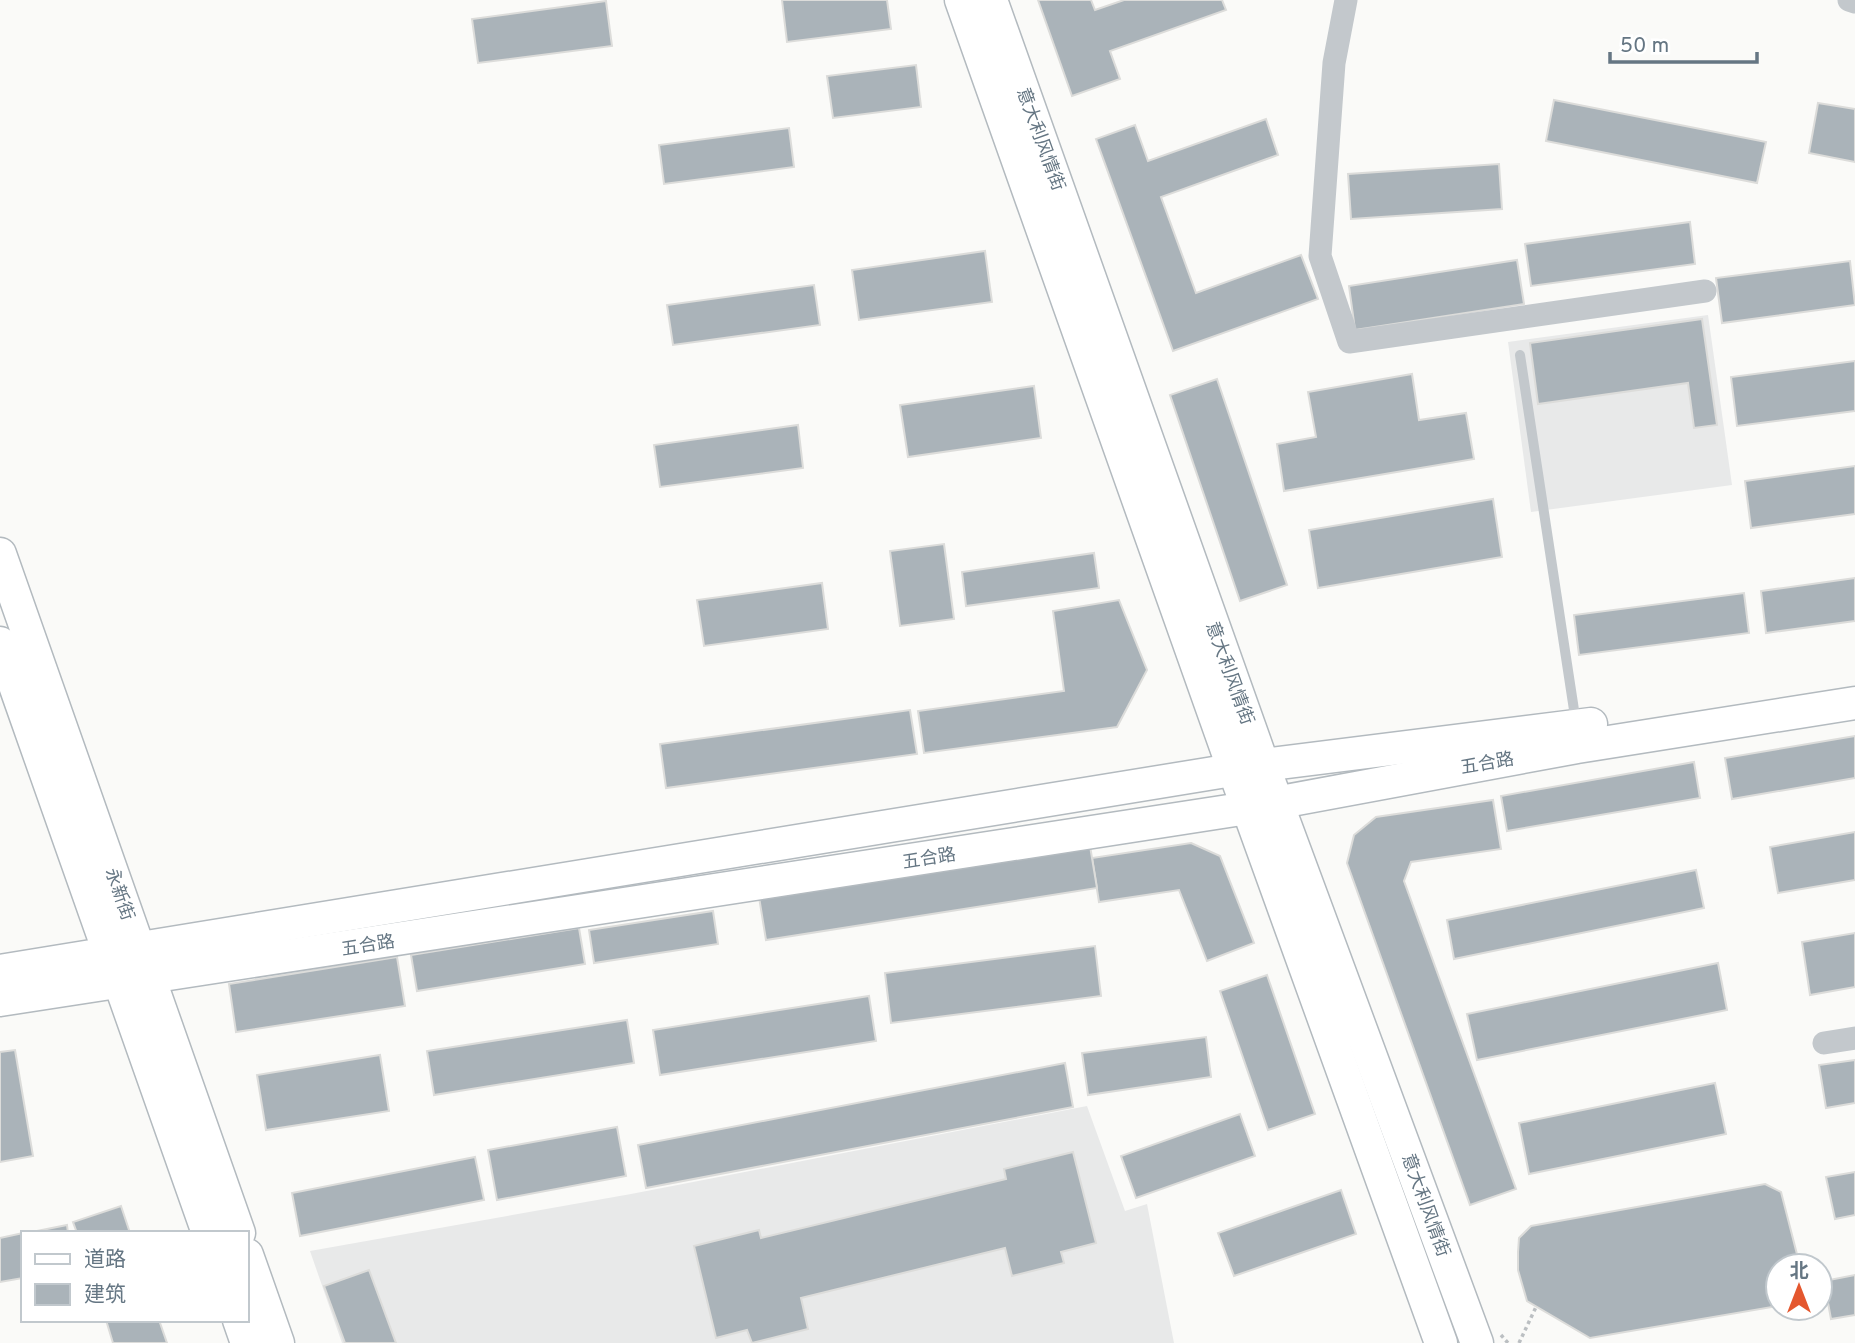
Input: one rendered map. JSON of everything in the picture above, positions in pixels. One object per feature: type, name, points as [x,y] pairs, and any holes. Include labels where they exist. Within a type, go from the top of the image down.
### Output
[{"type":"street","name":"意大利风情街","points":[[961,0],[1249,768]]},
{"type":"street","name":"意大利风情街","points":[[991,0],[1441,1343]]},
{"type":"street","points":[[1346,0],[1335,63],[1320,256],[1349,342],[1704,291]]},
{"type":"street","points":[[1849,0],[1855,2]]},
{"type":"street","name":"永新街","points":[[0,554],[130,967],[207,1231]]},
{"type":"street","name":"永新街","points":[[0,643],[238,1231]]},
{"type":"street","name":"五合路","points":[[0,1000],[130,967],[1249,768],[1576,726],[1855,682]]},
{"type":"street","name":"五合路","points":[[0,971],[130,967],[1262,805],[1577,747],[1855,703]]},
{"type":"street","name":"意大利风情街","points":[[1262,805],[1477,1343]]},
{"type":"street","points":[[1824,1043],[1855,1038]]},
{"type":"street","points":[[248,1258],[278,1343]]},
{"type":"street","points":[[240,1322],[247,1343]]},
{"type":"lane","points":[[1520,355],[1576,726]]},
{"type":"path","points":[[1519,1343],[1536,1307]]},
{"type":"shaded area","points":[[1708,315],[1732,485],[1531,512],[1508,342]]},
{"type":"shaded area","points":[[1087,1106],[1125,1211],[1147,1204],[1174,1343],[342,1343],[310,1251],[631,1194]]},
{"type":"building","points":[[782,0],[887,0],[891,29],[787,42]]},
{"type":"building","points":[[1038,0],[1091,0],[1095,10],[1124,0],[1222,0],[1226,10],[1110,51],[1120,79],[1072,96]]},
{"type":"building","points":[[606,1],[612,46],[478,63],[472,19]]},
{"type":"building","points":[[916,65],[921,107],[833,118],[827,76]]},
{"type":"building","points":[[1554,100],[1766,142],[1757,183],[1546,141]]},
{"type":"building","points":[[1818,103],[1855,109],[1855,162],[1809,153]]},
{"type":"building","points":[[1266,119],[1278,155],[1161,197],[1196,293],[1301,255],[1318,299],[1173,351],[1096,139],[1135,125],[1148,161]]},
{"type":"building","points":[[789,128],[794,167],[664,184],[659,145]]},
{"type":"building","points":[[1499,164],[1502,209],[1351,219],[1348,174]]},
{"type":"building","points":[[1690,222],[1695,264],[1531,286],[1525,244]]},
{"type":"building","points":[[985,251],[992,302],[859,320],[852,270]]},
{"type":"building","points":[[1517,260],[1524,304],[1355,330],[1349,286]]},
{"type":"building","points":[[1850,261],[1855,305],[1722,323],[1716,278]]},
{"type":"building","points":[[814,285],[820,325],[673,345],[667,305]]},
{"type":"building","points":[[1702,319],[1717,425],[1694,428],[1688,383],[1538,404],[1530,343]]},
{"type":"building","points":[[1855,361],[1855,411],[1737,426],[1731,377]]},
{"type":"building","points":[[1412,374],[1419,420],[1466,413],[1474,459],[1284,491],[1277,444],[1316,437],[1308,392]]},
{"type":"building","points":[[1217,379],[1287,585],[1240,601],[1170,395]]},
{"type":"building","points":[[1034,386],[1041,438],[908,457],[900,405]]},
{"type":"building","points":[[798,425],[803,468],[660,487],[654,445]]},
{"type":"building","points":[[1855,466],[1855,514],[1751,528],[1745,481]]},
{"type":"building","points":[[1493,499],[1502,557],[1318,588],[1309,530]]},
{"type":"building","points":[[944,544],[954,619],[900,626],[890,551]]},
{"type":"building","points":[[1094,553],[1099,588],[966,606],[962,572]]},
{"type":"building","points":[[1855,578],[1855,621],[1766,633],[1761,591]]},
{"type":"building","points":[[822,583],[828,629],[704,646],[697,600]]},
{"type":"building","points":[[1744,593],[1749,633],[1579,655],[1574,615]]},
{"type":"building","points":[[1119,600],[1147,670],[1117,727],[924,753],[918,711],[1064,691],[1053,611]]},
{"type":"building","points":[[910,710],[917,754],[666,788],[660,744]]},
{"type":"building","points":[[1855,736],[1855,778],[1732,799],[1725,758]]},
{"type":"building","points":[[1694,762],[1700,798],[1507,831],[1501,796]]},
{"type":"building","points":[[1493,800],[1501,849],[1411,862],[1404,881],[1516,1189],[1470,1205],[1347,863],[1354,835],[1376,817]]},
{"type":"building","points":[[1855,832],[1855,880],[1778,893],[1770,847]]},
{"type":"building","points":[[1191,843],[1220,856],[1254,943],[1207,961],[1179,890],[1099,902],[1092,858]]},
{"type":"building","points":[[1090,846],[1097,888],[766,940],[759,897]]},
{"type":"building","points":[[1696,870],[1704,908],[1454,959],[1447,920]]},
{"type":"building","points":[[713,911],[718,944],[594,963],[589,930]]},
{"type":"building","points":[[579,928],[585,964],[417,991],[411,955]]},
{"type":"building","points":[[1855,933],[1855,987],[1810,995],[1802,942]]},
{"type":"building","points":[[1095,946],[1101,996],[891,1023],[885,973]]},
{"type":"building","points":[[397,957],[405,1006],[236,1032],[229,984]]},
{"type":"building","points":[[1718,963],[1727,1010],[1477,1060],[1467,1014]]},
{"type":"building","points":[[1267,975],[1315,1114],[1268,1130],[1220,991]]},
{"type":"building","points":[[869,996],[876,1041],[660,1075],[653,1030]]},
{"type":"building","points":[[627,1020],[634,1063],[434,1095],[427,1051]]},
{"type":"building","points":[[1206,1037],[1211,1077],[1088,1095],[1082,1053]]},
{"type":"building","points":[[15,1050],[33,1156],[0,1162],[0,1052]]},
{"type":"building","points":[[380,1055],[389,1111],[266,1130],[257,1075]]},
{"type":"building","points":[[1855,1060],[1855,1103],[1826,1108],[1819,1065]]},
{"type":"building","points":[[1065,1063],[1073,1107],[646,1188],[638,1145]]},
{"type":"building","points":[[1715,1083],[1726,1134],[1529,1174],[1519,1123]]},
{"type":"building","points":[[1240,1114],[1255,1156],[1136,1198],[1121,1156]]},
{"type":"building","points":[[617,1127],[626,1176],[497,1200],[488,1150]]},
{"type":"building","points":[[1073,1152],[1096,1243],[1061,1252],[1064,1263],[1012,1276],[1005,1248],[801,1298],[808,1329],[752,1343],[747,1330],[716,1338],[694,1246],[759,1230],[761,1238],[1006,1179],[1004,1169]]},
{"type":"building","points":[[475,1157],[484,1200],[300,1236],[292,1193]]},
{"type":"building","points":[[1855,1172],[1855,1215],[1835,1219],[1826,1177]]},
{"type":"building","points":[[1765,1184],[1781,1192],[1796,1252],[1764,1252],[1764,1308],[1590,1338],[1527,1301],[1518,1270],[1518,1252],[1519,1238],[1531,1226]]},
{"type":"building","points":[[1341,1190],[1356,1234],[1234,1276],[1218,1233]]},
{"type":"building","points":[[121,1206],[129,1231],[76,1231],[73,1222]]},
{"type":"building","points":[[67,1225],[68,1231],[37,1231]]},
{"type":"building","points":[[21,1233],[21,1278],[0,1282],[0,1238]]},
{"type":"building","points":[[369,1270],[396,1343],[345,1343],[324,1286]]},
{"type":"building","points":[[1855,1275],[1855,1315],[1834,1318],[1834,1279]]},
{"type":"building","points":[[107,1322],[160,1322],[167,1343],[113,1343]]}]
